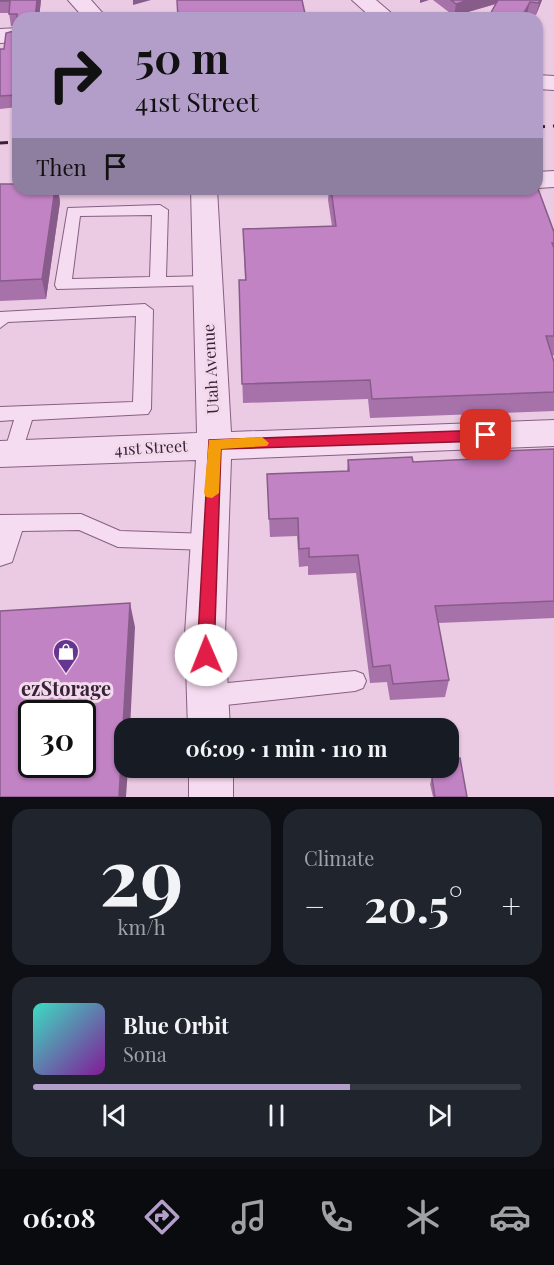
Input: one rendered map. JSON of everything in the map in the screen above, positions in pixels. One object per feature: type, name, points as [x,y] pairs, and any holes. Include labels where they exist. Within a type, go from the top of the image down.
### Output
[{"type":"street","points":[[79,0],[90,12]]},
{"type":"street","points":[[363,0],[378,12]]},
{"type":"street","name":"Utah Avenue","points":[[204,195],[214,444],[205,634],[208,712]]},
{"type":"street","name":"41st Street","points":[[6,454],[214,444],[554,433]]},
{"type":"street","points":[[211,778],[211,797]]},
{"type":"lane","points":[[158,282],[160,210],[73,211],[63,285],[206,281]]},
{"type":"lane","points":[[0,322],[1,317],[145,310],[142,409],[0,414]]},
{"type":"lane","points":[[6,454],[25,414]]},
{"type":"lane","points":[[0,556],[4,556],[7,523],[81,522],[118,539],[209,542]]},
{"type":"lane","points":[[208,712],[355,681]]},
{"type":"building","points":[[37,0],[36,12],[9,14],[10,1],[0,1]]},
{"type":"building","points":[[177,0],[302,0],[305,12],[178,12]]},
{"type":"building","points":[[451,0],[468,0],[456,4]]},
{"type":"building","points":[[498,0],[540,0],[539,3],[530,2],[524,12],[491,12]]},
{"type":"building","points":[[12,32],[12,95],[0,96],[0,49],[4,49],[6,33]]},
{"type":"building","points":[[0,184],[12,184],[12,195],[54,195],[42,279],[0,281]]},
{"type":"building","points":[[332,195],[540,195],[554,232],[554,243],[552,243],[554,248],[554,336],[546,336],[554,362],[554,392],[372,399],[370,380],[242,384],[239,280],[246,280],[243,229],[336,226]]},
{"type":"building","points":[[554,449],[554,601],[435,606],[449,680],[393,684],[390,665],[373,667],[358,555],[309,557],[309,548],[299,549],[298,518],[269,519],[267,474],[349,471],[348,460],[412,457],[413,462],[474,459],[472,452]]},
{"type":"building","name":"ezStorage","points":[[130,603],[123,718],[114,718],[114,778],[120,778],[119,797],[0,797],[0,611]]},
{"type":"building","points":[[459,758],[467,797],[435,797],[432,778],[459,778]]},
{"type":"railway","points":[[543,127],[554,126]]},
{"type":"railway","points":[[0,143],[12,142]]},
{"type":"slow traffic","points":[[212,493],[214,444],[262,443]]},
{"type":"place","name":"ezStorage","points":[[66,675]]},
{"type":"route","points":[[206,655],[214,444],[486,435]]}]
